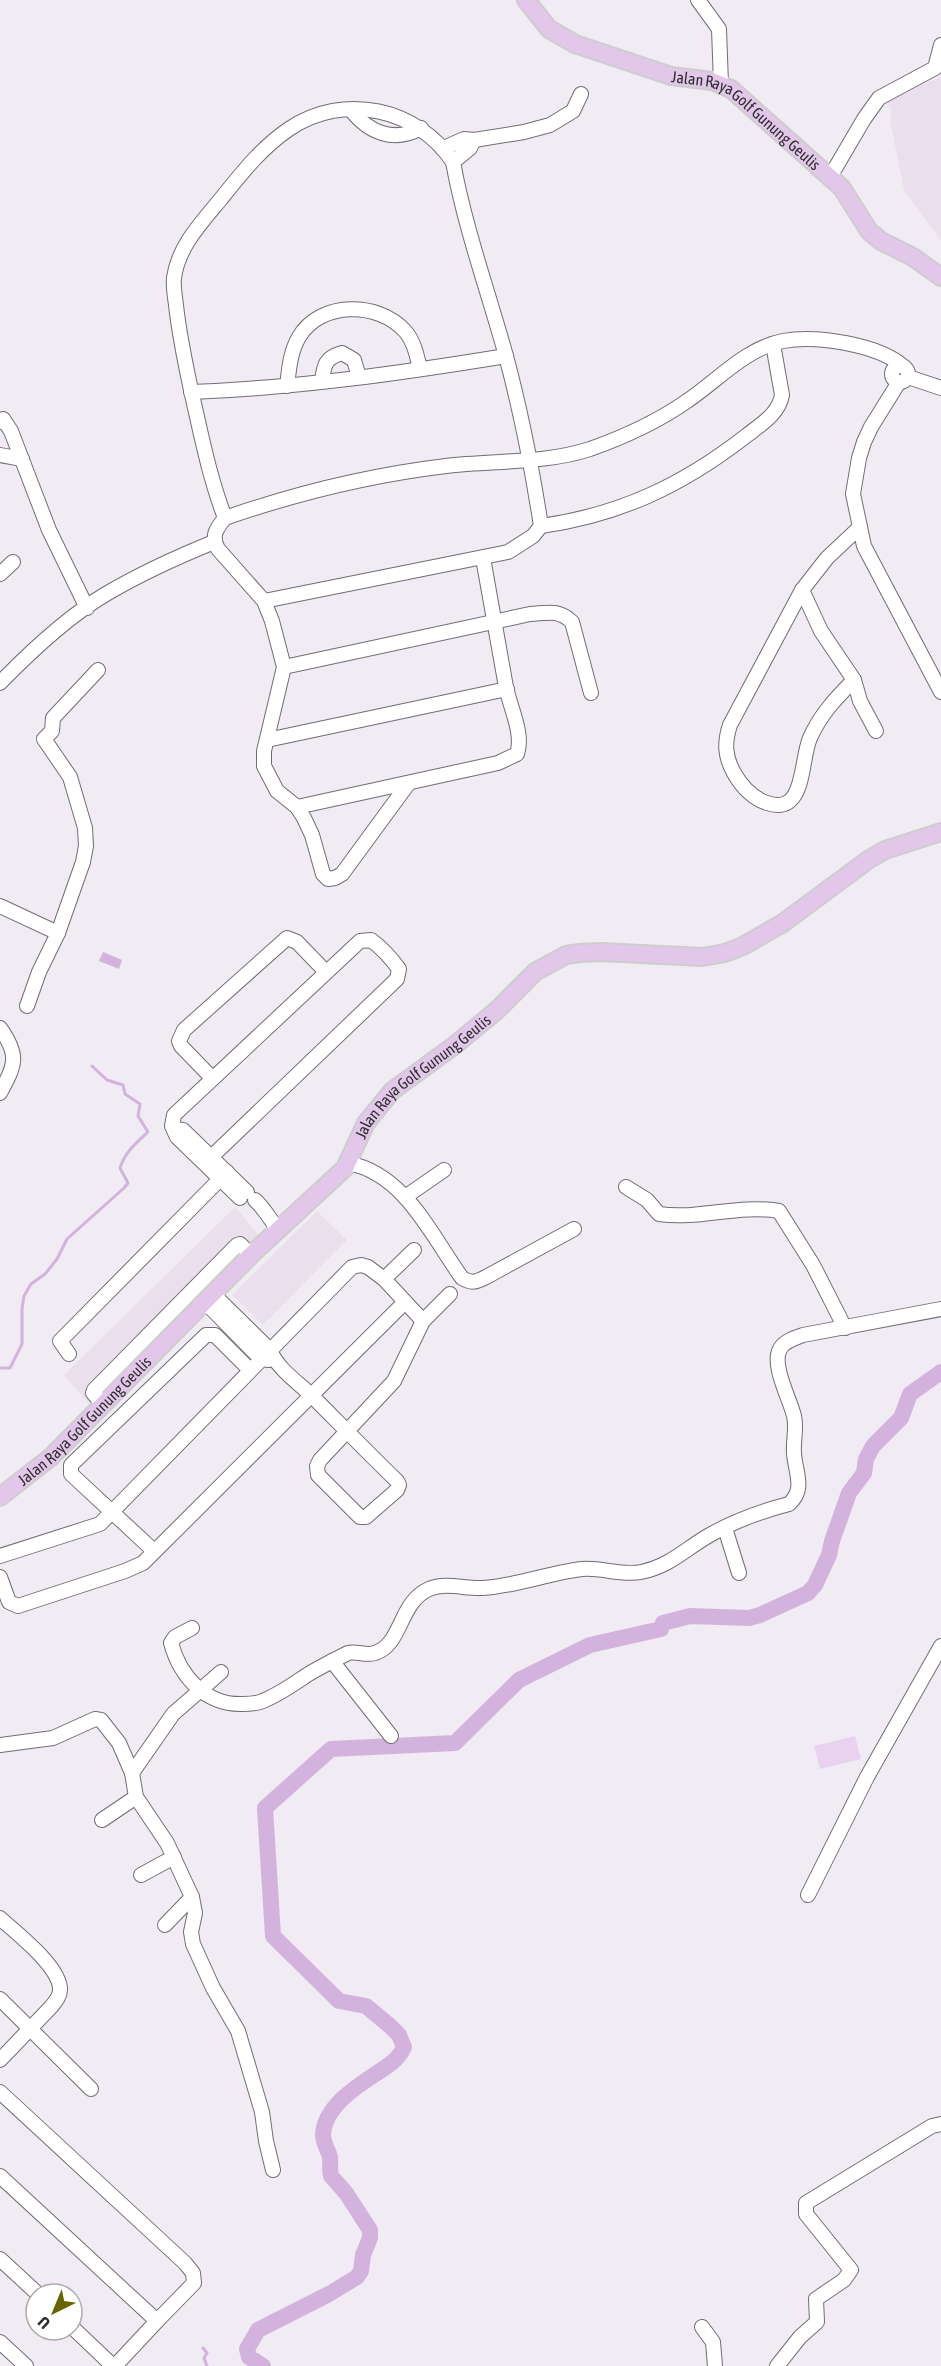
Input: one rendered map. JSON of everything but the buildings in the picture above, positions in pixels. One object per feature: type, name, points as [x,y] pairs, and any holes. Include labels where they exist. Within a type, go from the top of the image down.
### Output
[{"type":"main road","name":"Jalan Raya Golf Gunung Geulis","points":[[525,0],[549,29],[576,44],[671,76],[721,84],[731,89],[830,177],[852,202],[869,231],[881,241],[914,257],[941,277]]},
{"type":"main road","name":"Jalan Raya Golf Gunung Geulis","points":[[0,1497],[51,1457],[104,1405],[172,1323],[209,1298],[251,1255],[275,1226],[348,1163],[373,1112],[392,1091],[455,1045],[495,1011],[535,972],[566,955],[591,952],[702,957],[725,953],[743,946],[783,923],[885,850],[941,832]]},
{"type":"street","points":[[698,0],[719,29],[721,84]]},
{"type":"street","points":[[830,177],[879,98],[938,68],[941,45]]},
{"type":"street","points":[[444,148],[457,141],[524,132],[550,125],[573,111],[581,94]]},
{"type":"street","points":[[225,518],[198,430],[178,330],[174,279],[179,260],[189,239],[250,162],[282,134],[312,117],[363,108],[399,116],[421,128],[444,148],[453,162],[477,260],[506,356],[531,459],[541,526]]},
{"type":"street","points":[[351,110],[369,128],[380,133],[399,135],[421,128]]},
{"type":"street","points":[[453,162],[470,148],[474,140]]},
{"type":"street","points":[[287,386],[293,350],[299,336],[320,318],[334,311],[347,309],[361,310],[396,323],[413,344],[420,369]]},
{"type":"street","points":[[408,784],[342,874],[328,879],[323,874],[312,835],[297,807],[277,791],[264,766],[267,740],[284,667],[272,621],[264,601],[214,542],[216,530],[225,518],[290,497],[409,471],[574,454],[630,434],[685,403],[754,352],[773,344],[804,340],[847,344],[888,357],[904,376],[941,388]]},
{"type":"street","points":[[264,601],[483,558],[516,548],[533,536],[541,526],[595,514],[661,491],[694,473],[741,439],[769,417],[781,402],[782,395],[773,344]]},
{"type":"street","points":[[322,381],[324,364],[329,357],[342,353],[354,360],[359,377]]},
{"type":"street","points":[[192,392],[287,386],[506,356]]},
{"type":"street","points":[[904,376],[871,427],[859,458],[853,494],[864,546],[941,693]]},
{"type":"street","points":[[1,419],[11,431],[49,530],[87,608]]},
{"type":"street","points":[[0,455],[22,459]]},
{"type":"street","points":[[854,680],[824,712],[809,739],[798,790],[791,802],[784,806],[774,805],[760,801],[746,791],[730,766],[725,753],[725,739],[730,725],[802,590],[827,558],[860,527]]},
{"type":"street","points":[[0,683],[49,638],[104,595],[166,562],[214,542]]},
{"type":"street","points":[[297,807],[498,763],[518,754],[519,736],[507,689],[483,558]]},
{"type":"street","points":[[0,574],[13,562]]},
{"type":"street","points":[[802,590],[821,631],[854,680],[860,701],[876,731]]},
{"type":"street","points":[[284,667],[530,614],[563,614],[572,622],[591,693]]},
{"type":"street","points":[[27,1006],[39,972],[58,933],[83,862],[86,838],[70,777],[44,739],[52,731],[53,718],[98,670]]},
{"type":"street","points":[[267,740],[507,689]]},
{"type":"street","points":[[0,906],[58,933]]},
{"type":"street","points":[[212,1078],[181,1046],[179,1041],[184,1030],[287,938],[297,942],[326,972]]},
{"type":"street","points":[[208,1160],[304,1066],[384,993],[399,974],[399,969],[392,959],[371,940],[360,941],[174,1115],[172,1126],[177,1137],[208,1160],[248,1199],[263,1220],[275,1226]]},
{"type":"street","points":[[0,1028],[10,1041],[15,1062],[0,1093]]},
{"type":"street","points":[[348,1163],[376,1172],[391,1183],[405,1197],[462,1278],[474,1283],[574,1229]]},
{"type":"street","points":[[405,1197],[444,1170]]},
{"type":"street","points":[[69,1354],[60,1341],[223,1175]]},
{"type":"street","points":[[626,1187],[647,1200],[659,1214],[665,1215],[741,1209],[778,1211],[813,1265],[845,1328]]},
{"type":"street","points":[[172,1323],[237,1245],[240,1244],[251,1255]]},
{"type":"street","points":[[384,1279],[414,1250]]},
{"type":"street","points":[[0,1556],[96,1527],[250,1370],[269,1356],[352,1267],[361,1265],[368,1267],[384,1279],[423,1321]]},
{"type":"street","points":[[209,1298],[311,1395],[347,1432],[399,1485],[398,1490],[366,1517],[360,1517],[318,1475],[316,1470],[320,1460],[347,1432],[394,1381],[423,1321],[450,1294]]},
{"type":"street","points":[[0,1577],[9,1602],[18,1606],[135,1568],[149,1558],[405,1302]]},
{"type":"street","points":[[192,1628],[175,1637],[171,1643],[180,1666],[199,1690],[224,1702],[256,1704],[274,1696],[332,1661],[355,1651],[369,1654],[384,1648],[391,1640],[413,1600],[430,1588],[453,1585],[483,1588],[585,1569],[638,1572],[668,1564],[709,1535],[789,1504],[795,1498],[800,1482],[794,1453],[795,1418],[778,1368],[778,1354],[783,1344],[803,1335],[941,1309]]},
{"type":"street","points":[[154,1551],[70,1474],[71,1465],[207,1335],[215,1335],[250,1370]]},
{"type":"street","points":[[725,1528],[739,1573]]},
{"type":"street","points":[[808,1895],[867,1777],[941,1646]]},
{"type":"street","points":[[332,1661],[391,1736]]},
{"type":"street","points":[[132,1773],[174,1714],[221,1672]]},
{"type":"street","points":[[3,1741],[53,1738],[85,1722],[101,1720],[119,1743],[132,1773],[136,1797],[174,1857],[192,1897],[195,1913],[191,1937],[213,1988],[238,2031],[262,2112],[273,2170]]},
{"type":"street","points":[[102,1820],[136,1797]]},
{"type":"street","points":[[141,1875],[174,1857]]},
{"type":"street","points":[[165,1924],[192,1897]]},
{"type":"street","points":[[0,1918],[44,1960],[58,1981],[60,1990],[58,1998],[0,2060]]},
{"type":"street","points":[[0,2000],[90,2088]]},
{"type":"street","points":[[0,2092],[190,2269],[194,2276],[194,2283],[114,2366],[84,2338]]},
{"type":"street","points":[[777,2366],[817,2322],[816,2299],[849,2276],[851,2270],[806,2214],[804,2209],[806,2203],[932,2126],[941,2124]]},
{"type":"street","points":[[0,2176],[157,2321]]},
{"type":"street","points":[[0,2259],[25,2282]]},
{"type":"street","points":[[702,2327],[713,2342],[715,2366]]},
{"type":"street","points":[[0,2342],[26,2366]]},
{"type":"shaded area","points":[[941,77],[941,241],[904,190],[890,120],[892,110],[883,99]]},
{"type":"shaded area","points":[[103,952],[122,960],[119,969],[99,961]]},
{"type":"shaded area","points":[[235,1207],[261,1238],[90,1405],[64,1375]]},
{"type":"shaded area","points":[[317,1211],[347,1240],[263,1325],[232,1295]]},
{"type":"shaded area","points":[[855,1736],[861,1759],[820,1769],[814,1746]]},
{"type":"waterway","points":[[0,1368],[10,1368],[22,1344],[22,1309],[24,1296],[31,1284],[45,1274],[57,1259],[67,1239],[128,1183],[120,1168],[122,1162],[131,1148],[148,1132],[138,1116],[140,1104],[125,1094],[123,1085],[107,1080],[92,1066]]},
{"type":"waterway","points":[[263,2366],[249,2357],[247,2349],[258,2330],[329,2294],[357,2277],[361,2271],[370,2230],[346,2193],[331,2176],[330,2157],[323,2135],[329,2115],[343,2098],[393,2062],[404,2047],[399,2035],[390,2026],[366,2006],[339,2001],[273,1936],[265,1808],[331,1749],[455,1743],[519,1680],[590,1645],[661,1629],[663,1623],[690,1616],[749,1618],[808,1593],[815,1585],[829,1555],[849,1493],[864,1473],[866,1459],[873,1446],[901,1418],[910,1394],[941,1372]]},
{"type":"waterway","points":[[203,2348],[207,2353],[204,2358],[207,2366]]}]
